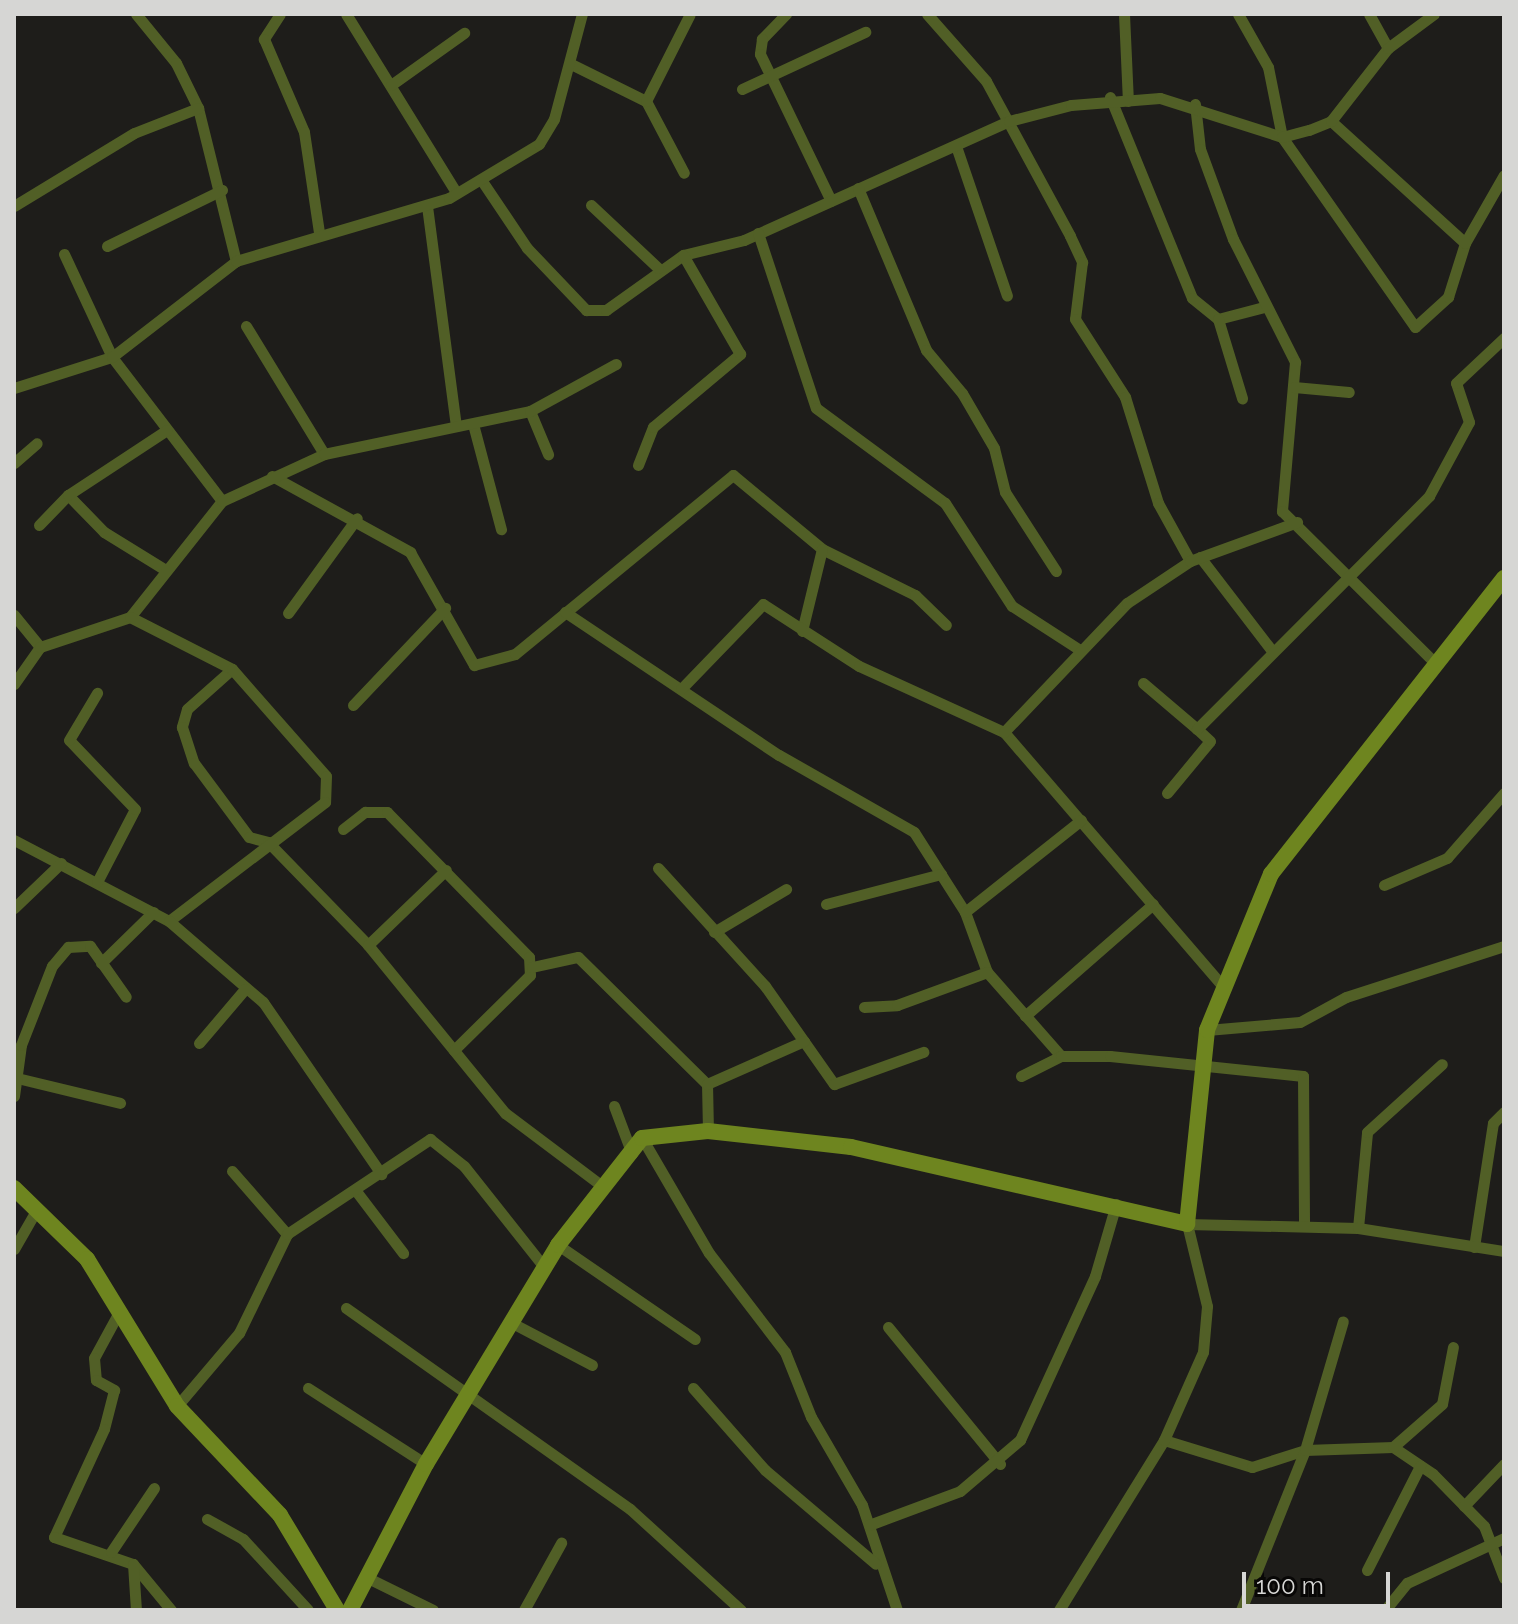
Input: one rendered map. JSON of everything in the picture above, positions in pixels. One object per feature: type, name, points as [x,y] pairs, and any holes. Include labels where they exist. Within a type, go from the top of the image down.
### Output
[{"type":"street","points":[[136,14],[176,63],[198,108],[222,190],[236,261]]},
{"type":"street","points":[[280,14],[264,39],[304,132],[319,232]]},
{"type":"street","points":[[346,14],[456,192]]},
{"type":"street","points":[[14,388],[112,357],[236,261],[319,232],[427,206],[482,181],[547,134],[571,64],[582,14]]},
{"type":"street","points":[[646,101],[690,14]]},
{"type":"street","points":[[786,14],[762,39],[760,54],[831,201]]},
{"type":"street","points":[[927,14],[986,81],[1082,262],[1075,319],[1125,397],[1158,503],[1195,559],[1272,651]]},
{"type":"street","points":[[1124,14],[1128,101]]},
{"type":"street","points":[[1238,14],[1268,67],[1282,137],[1415,327],[1448,297],[1465,243],[1504,175]]},
{"type":"street","points":[[1369,14],[1388,48]]},
{"type":"street","points":[[482,181],[527,248],[586,310],[615,304],[658,268],[683,255],[758,233],[1009,121],[1110,97],[1128,101],[1195,104],[1282,137],[1331,121],[1388,48],[1434,14]]},
{"type":"street","points":[[742,89],[775,80],[865,32]]},
{"type":"street","points":[[391,85],[464,33]]},
{"type":"street","points":[[571,64],[646,101],[684,173]]},
{"type":"street","points":[[1110,97],[1192,298],[1218,319],[1242,398]]},
{"type":"street","points":[[1195,104],[1200,149],[1264,307],[1295,362],[1282,511],[1297,522],[1436,664]]},
{"type":"street","points":[[14,206],[134,133],[198,108]]},
{"type":"street","points":[[1331,121],[1465,243]]},
{"type":"street","points":[[956,146],[1007,296]]},
{"type":"street","points":[[858,188],[926,350],[962,393],[994,448],[1005,492],[1056,571]]},
{"type":"street","points":[[107,246],[222,190]]},
{"type":"street","points":[[591,205],[658,268]]},
{"type":"street","points":[[427,206],[456,426]]},
{"type":"street","points":[[758,233],[816,408],[945,503],[1012,606],[1080,650]]},
{"type":"street","points":[[64,254],[112,357],[222,501]]},
{"type":"street","points":[[638,465],[653,427],[740,354],[683,255]]},
{"type":"street","points":[[1218,319],[1264,307]]},
{"type":"street","points":[[246,326],[324,454]]},
{"type":"street","points":[[1197,729],[1272,651],[1351,577],[1438,483],[1469,422],[1456,383],[1504,338]]},
{"type":"street","points":[[14,684],[40,647],[130,617],[164,569],[222,501],[324,454],[530,411],[616,364]]},
{"type":"street","points":[[1294,387],[1349,392]]},
{"type":"street","points":[[530,411],[548,454]]},
{"type":"street","points":[[473,424],[501,529]]},
{"type":"street","points":[[39,525],[68,495],[167,430]]},
{"type":"street","points":[[14,463],[37,443]]},
{"type":"street","points":[[272,476],[357,518],[410,552],[445,608],[474,665],[515,654],[733,475],[822,549],[915,595],[946,625]]},
{"type":"street","points":[[68,495],[104,532],[164,569]]},
{"type":"street","points":[[288,613],[357,518]]},
{"type":"street","points":[[1004,732],[1127,603],[1195,559],[1297,522]]},
{"type":"street","points":[[802,631],[822,549]]},
{"type":"street","points":[[1059,1610],[1164,1440],[1206,1329],[1187,1224],[1202,1065],[1207,1030],[1221,984],[1271,874],[1503,581]]},
{"type":"street","points":[[681,689],[763,604],[859,666],[1004,732],[1221,984]]},
{"type":"street","points":[[353,705],[445,608]]},
{"type":"street","points":[[565,612],[681,689],[914,832],[965,912],[987,972],[1061,1056]]},
{"type":"street","points":[[14,615],[40,647]]},
{"type":"street","points":[[130,617],[232,669],[329,789],[325,802],[268,842],[222,887],[169,921]]},
{"type":"street","points":[[232,669],[190,703],[182,727],[194,763],[249,837],[268,842],[368,945],[505,1113],[601,1185]]},
{"type":"street","points":[[1143,683],[1210,741],[1167,793]]},
{"type":"street","points":[[97,693],[69,740],[135,809],[97,882]]},
{"type":"street","points":[[1384,885],[1447,858],[1504,793]]},
{"type":"street","points":[[343,829],[365,812],[387,812],[446,870],[532,967]]},
{"type":"street","points":[[965,912],[1081,820]]},
{"type":"street","points":[[14,840],[169,921],[278,1018],[304,1071],[381,1174]]},
{"type":"street","points":[[14,908],[61,863]]},
{"type":"street","points":[[658,868],[804,1041],[834,1084],[923,1052]]},
{"type":"street","points":[[368,945],[446,870]]},
{"type":"street","points":[[826,904],[941,874]]},
{"type":"street","points":[[714,932],[786,889]]},
{"type":"street","points":[[1025,1016],[1153,904]]},
{"type":"street","points":[[101,963],[153,912]]},
{"type":"street","points":[[14,1096],[52,966],[80,941],[126,997]]},
{"type":"street","points":[[1207,1030],[1300,1022],[1346,997],[1504,946]]},
{"type":"street","points":[[454,1050],[532,967],[578,957],[707,1084],[708,1131]]},
{"type":"street","points":[[864,1007],[897,1005],[987,972]]},
{"type":"street","points":[[199,1043],[245,989]]},
{"type":"street","points":[[707,1084],[804,1041]]},
{"type":"street","points":[[1021,1076],[1061,1056],[1202,1065],[1303,1076],[1304,1224]]},
{"type":"street","points":[[1358,1228],[1367,1132],[1442,1064]]},
{"type":"street","points":[[17,1078],[120,1103]]},
{"type":"street","points":[[614,1106],[632,1154]]},
{"type":"street","points":[[1474,1247],[1493,1123],[1504,1112]]},
{"type":"street","points":[[642,1138],[708,1131],[851,1147],[1116,1204],[1187,1224],[1304,1224],[1358,1228],[1504,1251]]},
{"type":"street","points":[[350,1610],[372,1580],[426,1464],[470,1400],[544,1267],[601,1185],[632,1154],[642,1138]]},
{"type":"street","points":[[642,1138],[709,1253],[785,1352],[869,1525],[876,1564],[897,1610]]},
{"type":"street","points":[[177,1406],[239,1333],[287,1234],[430,1139],[441,1142],[544,1267]]},
{"type":"street","points":[[232,1171],[287,1234]]},
{"type":"street","points":[[14,1188],[87,1259],[177,1406],[280,1515],[337,1610]]},
{"type":"street","points":[[356,1191],[403,1253]]},
{"type":"street","points":[[869,1525],[960,1491],[1000,1464],[1040,1409],[1116,1204]]},
{"type":"street","points":[[14,1249],[37,1209]]},
{"type":"street","points":[[558,1245],[695,1339]]},
{"type":"street","points":[[346,1308],[470,1400],[630,1509],[741,1610]]},
{"type":"street","points":[[119,1312],[94,1358],[96,1380],[114,1390],[104,1429],[54,1537],[111,1552],[133,1564],[171,1610]]},
{"type":"street","points":[[1241,1610],[1305,1450],[1343,1321]]},
{"type":"street","points":[[514,1324],[592,1365]]},
{"type":"street","points":[[888,1327],[1000,1464]]},
{"type":"street","points":[[1393,1447],[1442,1404],[1453,1347]]},
{"type":"street","points":[[308,1388],[426,1464]]},
{"type":"street","points":[[693,1388],[765,1470],[876,1564]]},
{"type":"street","points":[[1164,1440],[1252,1467],[1305,1450],[1393,1447],[1420,1466],[1498,1540],[1504,1578]]},
{"type":"street","points":[[1464,1506],[1504,1464]]},
{"type":"street","points":[[1367,1570],[1420,1466]]},
{"type":"street","points":[[111,1552],[154,1488]]},
{"type":"street","points":[[207,1519],[243,1539],[308,1610]]},
{"type":"street","points":[[1385,1610],[1407,1583],[1498,1540]]},
{"type":"street","points":[[524,1610],[561,1543]]},
{"type":"street","points":[[133,1564],[136,1610]]},
{"type":"street","points":[[372,1580],[433,1610]]}]
